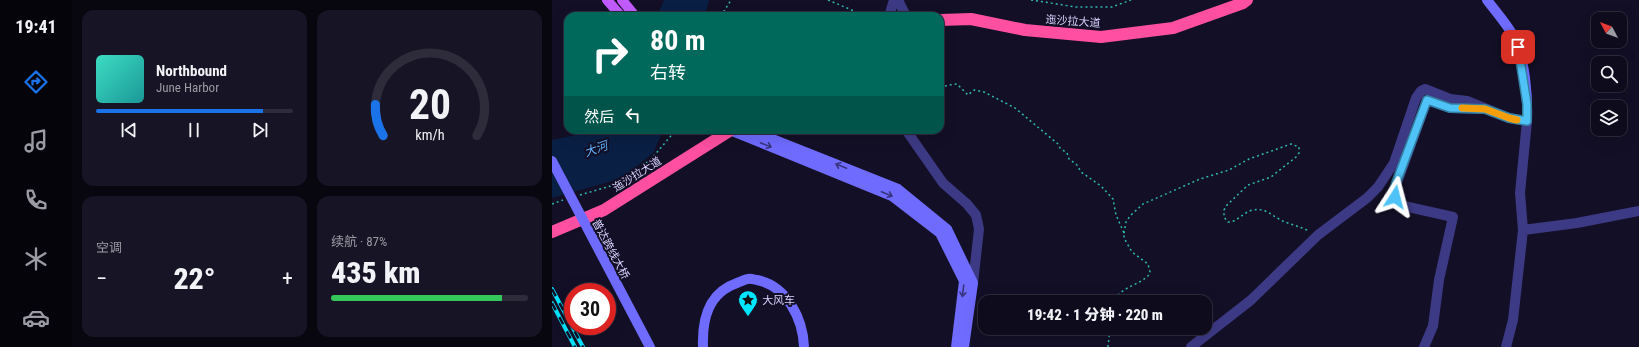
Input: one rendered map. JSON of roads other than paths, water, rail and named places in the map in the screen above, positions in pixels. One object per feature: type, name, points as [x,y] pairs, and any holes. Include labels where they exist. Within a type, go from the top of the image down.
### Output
[{"type":"highway","name":"迤沙拉大道","points":[[944,20],[971,19],[1025,30],[1101,37],[1173,28],[1247,0]]},
{"type":"highway","name":"迤沙拉大道","points":[[552,232],[604,210],[724,134]]},
{"type":"main road","points":[[607,0],[618,12]]},
{"type":"main road","points":[[622,0],[632,12]]},
{"type":"street","points":[[890,12],[894,0]]},
{"type":"street","points":[[898,0],[904,12]]},
{"type":"street","points":[[1487,0],[1510,30],[1518,47],[1527,104],[1527,121],[1520,193],[1523,230],[1513,320],[1506,347]]},
{"type":"street","points":[[1191,347],[1251,300],[1318,235],[1367,198],[1387,175],[1394,163],[1416,98],[1421,91],[1431,90],[1450,99],[1467,102],[1509,118],[1527,121]]},
{"type":"street","points":[[1424,347],[1433,326],[1439,280],[1453,217],[1404,206],[1398,202],[1395,197],[1395,187],[1427,100],[1450,108],[1485,109]]},
{"type":"street","points":[[740,134],[892,196],[940,233],[964,281],[956,347]]},
{"type":"street","points":[[760,134],[898,189],[947,229],[973,283]]},
{"type":"street","points":[[910,134],[933,171],[943,183],[967,204],[976,215],[979,229],[964,347]]},
{"type":"street","name":"普达跨线大桥","points":[[552,162],[650,347]]},
{"type":"street","points":[[1523,230],[1577,223],[1639,211]]},
{"type":"street","points":[[703,347],[703,323],[711,302],[727,286],[748,279],[768,282],[784,295],[797,314],[804,334],[804,347]]},
{"type":"water","points":[[664,0],[709,0],[706,12],[659,12]]},
{"type":"water","name":"大河","points":[[581,134],[661,134],[654,152],[628,174],[612,181],[552,198],[552,140]]},
{"type":"railway","points":[[552,289],[583,347]]},
{"type":"railway","points":[[552,303],[575,347]]},
{"type":"place","name":"大风车","points":[[748,317]]}]
